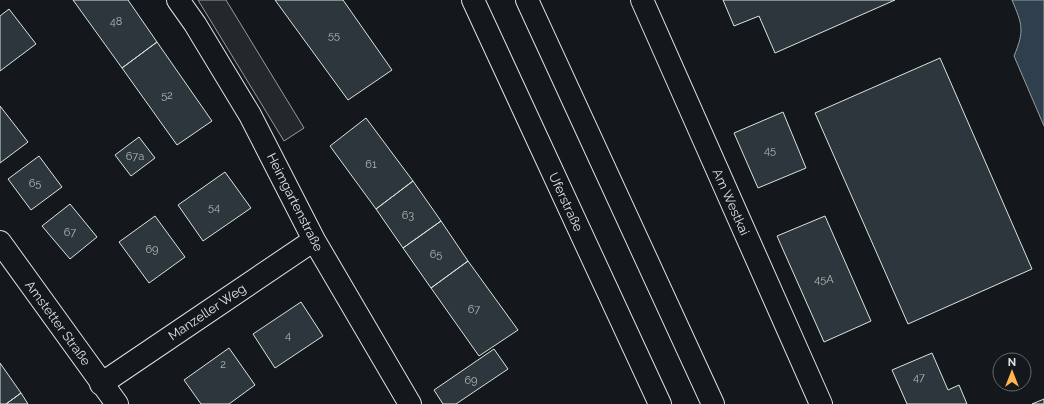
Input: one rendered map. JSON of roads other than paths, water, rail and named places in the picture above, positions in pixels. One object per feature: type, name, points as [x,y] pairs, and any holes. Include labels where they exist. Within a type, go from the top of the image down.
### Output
[{"type":"main road","name":"Heimgartenstraße","points":[[178,0],[195,24],[250,115],[314,240],[410,404]]},
{"type":"main road","name":"Uferstraße","points":[[473,0],[660,404]]},
{"type":"main road","points":[[527,0],[713,404]]},
{"type":"main road","name":"Am Westkai","points":[[642,0],[821,404]]},
{"type":"main road","name":"Manzeller Weg","points":[[101,384],[314,240]]},
{"type":"main road","name":"Amstetter Straße","points":[[0,242],[116,404]]},
{"type":"water","points":[[1012,0],[1044,0],[1044,126],[1014,56],[1020,40],[1021,27]]}]
